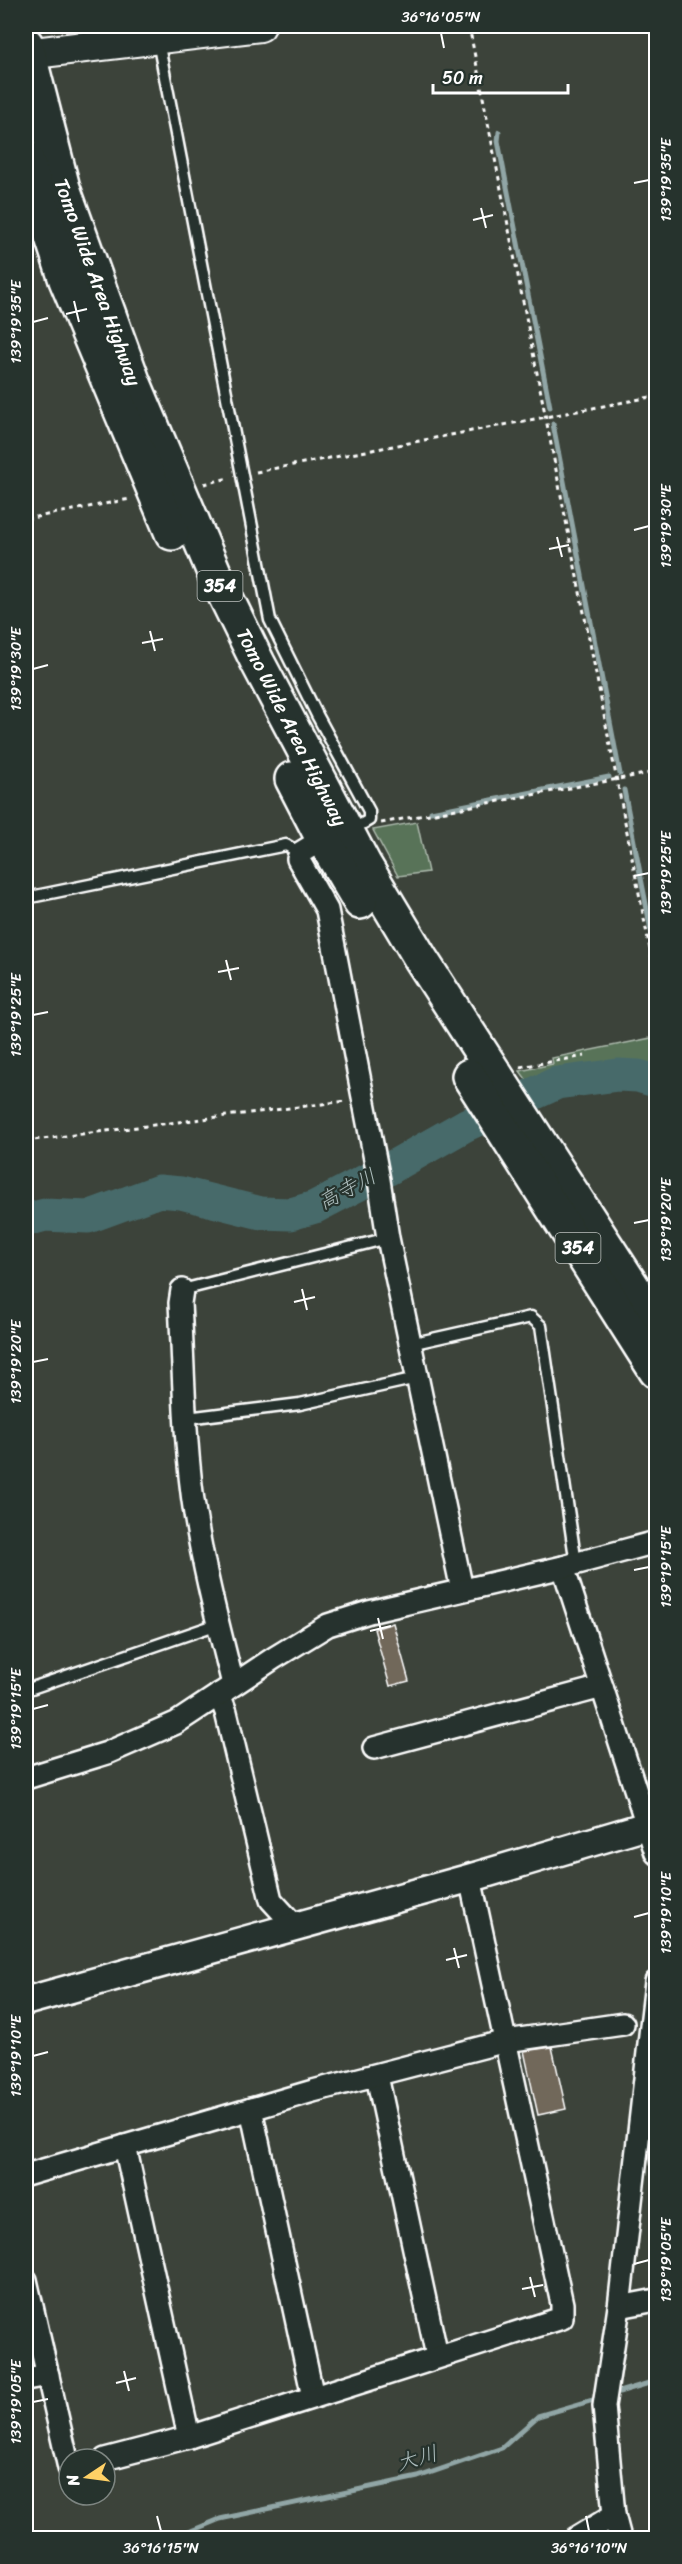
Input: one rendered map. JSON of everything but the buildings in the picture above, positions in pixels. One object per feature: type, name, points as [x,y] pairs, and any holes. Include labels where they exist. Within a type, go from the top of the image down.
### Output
[{"type":"highway","name":"Tomo Wide Area Highway","points":[[26,51],[63,188],[132,381],[216,577],[258,663],[335,836],[403,972],[494,1088],[657,1371]]},
{"type":"highway","name":"Tomo Wide Area Highway","points":[[26,158],[66,280],[153,491],[237,672],[335,836]]},
{"type":"highway","name":"Tomo Wide Area Highway","points":[[511,1120],[657,1323]]},
{"type":"main road","points":[[26,51],[260,26]]},
{"type":"street","points":[[335,836],[298,860],[327,910],[388,1238],[462,1590]]},
{"type":"street","points":[[182,1290],[180,1303],[195,1512],[218,1624],[226,1689],[226,1712],[271,1900],[295,1926]]},
{"type":"street","points":[[26,1778],[107,1753],[176,1723],[328,1625],[369,1612],[570,1565],[657,1542]]},
{"type":"street","points":[[570,1565],[602,1687],[652,1824],[657,1853]]},
{"type":"street","points":[[374,1748],[602,1687]]},
{"type":"street","points":[[26,2001],[470,1878],[652,1824]]},
{"type":"street","points":[[117,2456],[189,2437],[562,2318],[562,2304],[470,1878]]},
{"type":"street","points":[[620,2538],[614,2515],[604,2406],[619,2307],[655,2015],[657,1982]]},
{"type":"street","points":[[26,2175],[251,2109],[506,2041],[623,2024]]},
{"type":"street","points":[[377,2076],[437,2356]]},
{"type":"street","points":[[251,2109],[313,2397]]},
{"type":"street","points":[[125,2146],[189,2437]]},
{"type":"street","points":[[26,2280],[64,2447]]},
{"type":"street","points":[[619,2307],[657,2300]]},
{"type":"street","points":[[26,2379],[48,2375]]},
{"type":"street","points":[[576,2538],[614,2515]]},
{"type":"lane","points":[[26,898],[335,836],[369,812],[270,620],[158,38]]},
{"type":"lane","points":[[182,1290],[388,1238]]},
{"type":"lane","points":[[410,1344],[531,1317],[541,1326],[570,1565]]},
{"type":"lane","points":[[187,1418],[300,1404],[417,1378]]},
{"type":"lane","points":[[26,1690],[218,1624]]},
{"type":"path","points":[[469,26],[657,980]]},
{"type":"path","points":[[180,493],[243,475],[657,396]]},
{"type":"path","points":[[26,519],[126,500]]},
{"type":"path","points":[[335,836],[382,824],[657,772]]},
{"type":"path","points":[[494,1088],[513,1069],[585,1056]]},
{"type":"path","points":[[26,1141],[350,1101],[362,1097]]},
{"type":"green space","points":[[417,822],[428,872],[398,876],[373,830]]},
{"type":"green space","points":[[656,1037],[656,1074],[626,1067],[593,1068],[560,1075],[531,1086],[520,1071],[553,1064],[552,1058]]},
{"type":"waterway","points":[[499,132],[498,141],[550,407]]},
{"type":"waterway","points":[[553,424],[620,774]]},
{"type":"waterway","points":[[431,812],[609,777]]},
{"type":"waterway","points":[[624,790],[656,956]]},
{"type":"waterway","name":"高寺川","points":[[26,1220],[45,1215],[88,1217],[159,1191],[181,1193],[261,1213],[291,1214],[315,1207],[466,1125],[557,1083],[618,1075],[638,1076],[656,1081]]},
{"type":"waterway","name":"大川","points":[[612,2394],[656,2381]]},
{"type":"waterway","name":"大川","points":[[174,2538],[220,2519],[418,2477],[502,2448],[538,2416],[600,2398]]}]
